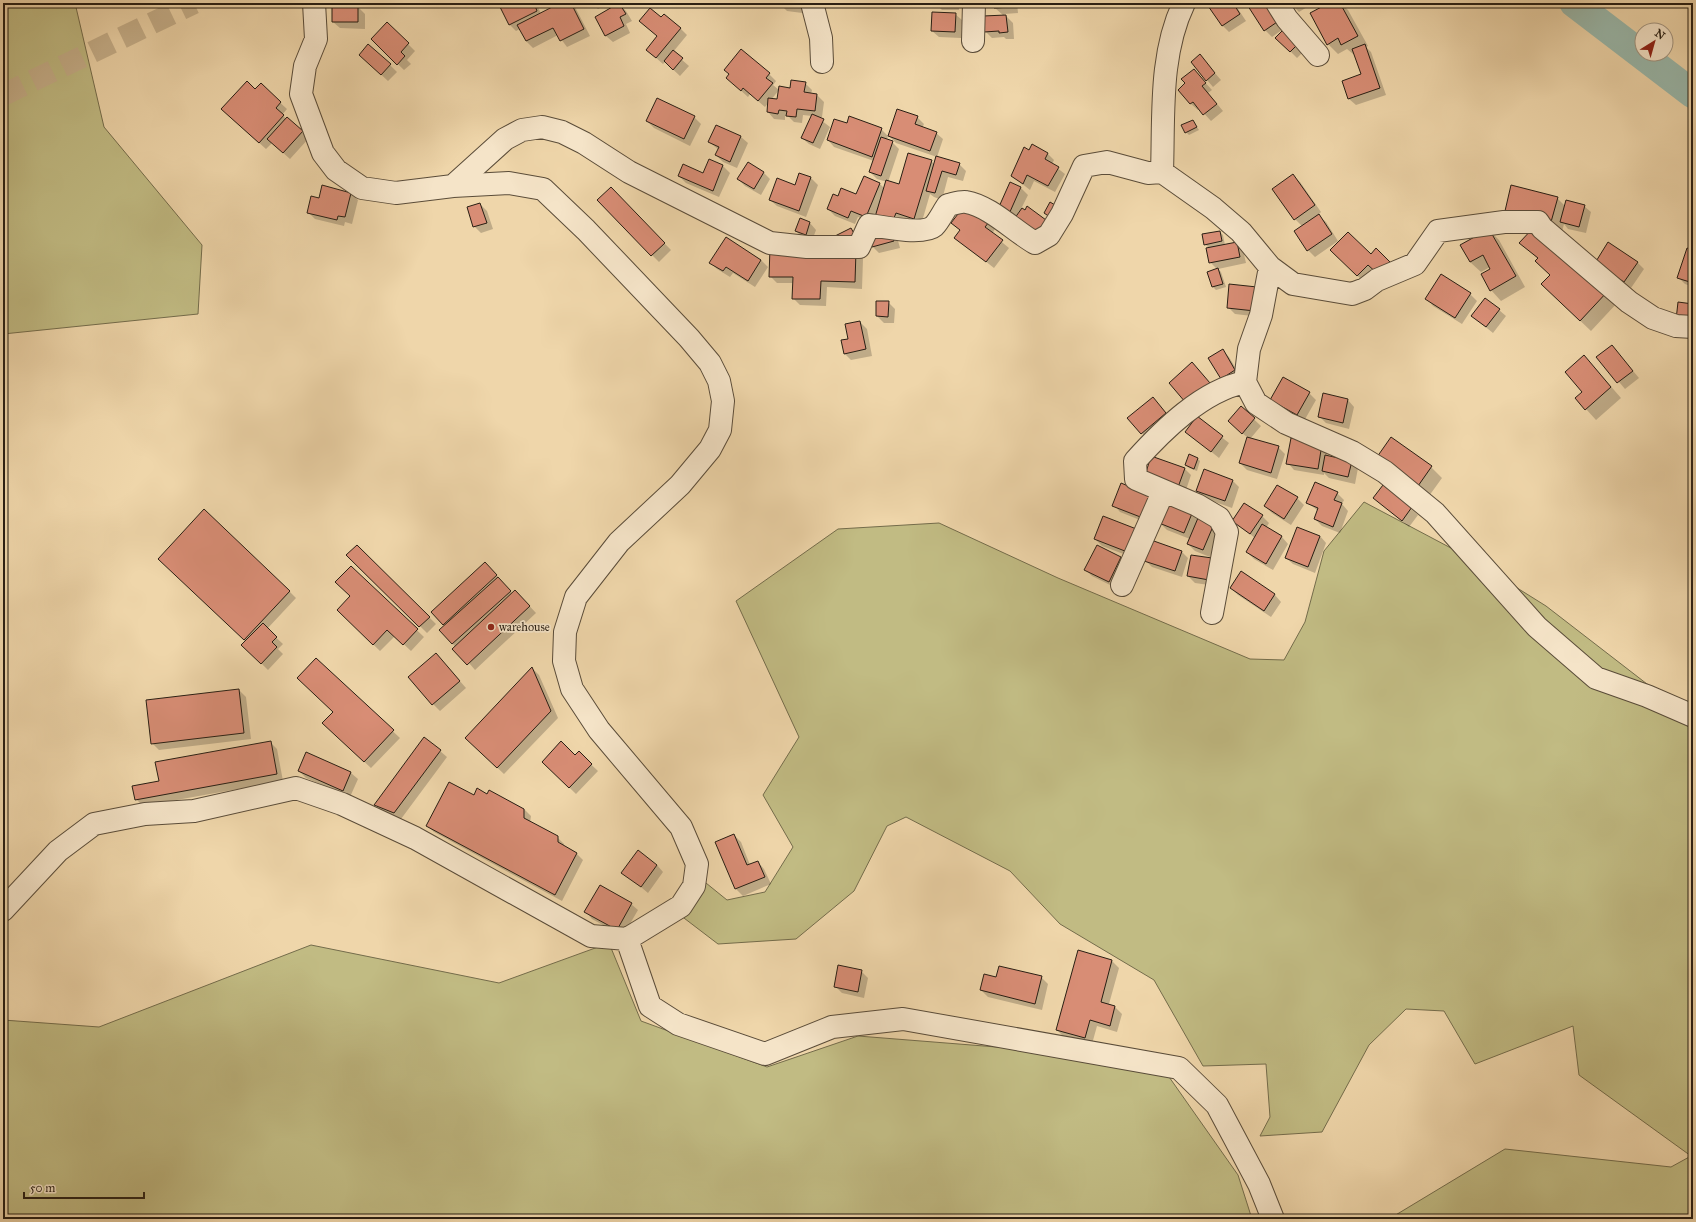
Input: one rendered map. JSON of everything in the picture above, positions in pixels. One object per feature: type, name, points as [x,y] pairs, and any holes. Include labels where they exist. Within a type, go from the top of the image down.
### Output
[{"type":"street","points":[[3,910],[58,851],[94,824],[145,814],[194,811],[296,788],[342,804],[415,838],[591,936],[627,939],[681,906],[694,886],[697,864],[681,827],[599,730],[572,689],[564,661],[565,632],[576,598],[619,542],[680,485],[710,449],[720,430],[723,401],[719,382],[710,363],[688,338],[586,230],[543,189],[509,182],[452,186],[396,193],[362,188],[336,170],[323,153],[301,94],[305,66],[316,39],[314,3]]},
{"type":"street","points":[[812,3],[821,38],[822,62]]},
{"type":"street","points":[[973,41],[974,3]]},
{"type":"street","points":[[1162,172],[1163,91],[1169,47],[1179,13],[1184,3]]},
{"type":"street","points":[[1277,3],[1287,19],[1318,55]]},
{"type":"street","points":[[452,186],[505,139],[522,130],[542,127],[562,132],[584,143],[629,172],[770,243],[806,247],[859,247],[869,225],[890,229],[926,229],[933,227],[948,205],[965,201],[984,208],[1023,237],[1035,243],[1049,235],[1062,214],[1084,166],[1107,162],[1148,173],[1162,172],[1213,208],[1241,232],[1270,267],[1293,284],[1352,294],[1365,289],[1377,280],[1415,264],[1438,231],[1504,222],[1538,222],[1542,228],[1629,302],[1653,318],[1676,326],[1693,327]]},
{"type":"street","points":[[1270,267],[1261,315],[1250,349],[1245,382],[1256,403],[1286,423],[1352,452],[1385,472],[1430,509],[1537,627],[1596,678],[1647,696],[1693,716]]},
{"type":"street","points":[[1212,614],[1227,532],[1219,518],[1197,506],[1136,479],[1135,461],[1177,418],[1202,401],[1236,384],[1245,382]]},
{"type":"street","points":[[1122,585],[1163,492]]},
{"type":"street","points":[[627,939],[650,1006],[678,1024],[765,1054],[832,1027],[903,1019],[1179,1068],[1217,1105],[1259,1184],[1273,1219]]},
{"type":"shaded area","points":[[3,3],[75,3],[104,127],[202,245],[198,314],[3,334]]},
{"type":"shaded area","points":[[1364,502],[1466,556],[1546,606],[1647,684],[1693,714],[1693,1219],[1389,1219],[1505,1149],[1671,1167],[1691,1156],[1579,1075],[1573,1026],[1475,1064],[1444,1011],[1406,1009],[1369,1045],[1322,1132],[1260,1136],[1270,1117],[1266,1064],[1203,1066],[1154,980],[1060,924],[1010,871],[906,817],[887,826],[854,891],[796,939],[718,944],[680,915],[706,883],[727,900],[765,892],[793,847],[763,795],[799,737],[736,601],[838,529],[939,523],[1058,578],[1250,659],[1284,660],[1305,622],[1324,551]]},
{"type":"shaded area","points":[[609,943],[641,1021],[767,1067],[858,1036],[1009,1048],[1167,1074],[1238,1175],[1252,1219],[3,1219],[3,1020],[99,1027],[311,945],[499,983]]},
{"type":"building","points":[[498,3],[534,3],[537,11],[509,25]]},
{"type":"building","points":[[560,3],[571,3],[584,29],[560,41],[553,28],[526,41],[517,25]]},
{"type":"building","points":[[619,3],[626,14],[620,17],[624,26],[605,36],[595,17]]},
{"type":"building","points":[[803,3],[804,8],[779,4]]},
{"type":"building","points":[[994,3],[1011,3],[1012,7],[994,8]]},
{"type":"building","points":[[1206,3],[1233,3],[1240,14],[1222,26]]},
{"type":"building","points":[[1246,3],[1269,3],[1280,20],[1264,31]]},
{"type":"building","points":[[1329,3],[1340,3],[1358,36],[1341,45],[1338,38],[1327,45],[1310,13]]},
{"type":"building","points":[[332,6],[358,6],[358,22],[332,22]]},
{"type":"building","points":[[650,8],[661,17],[664,14],[681,28],[656,58],[646,50],[657,36],[639,21]]},
{"type":"building","points":[[932,12],[956,13],[955,32],[931,31]]},
{"type":"building","points":[[1006,15],[1008,32],[984,32],[983,16]]},
{"type":"building","points":[[387,22],[409,43],[401,52],[405,56],[397,65],[371,39]]},
{"type":"building","points":[[1286,27],[1301,41],[1290,52],[1275,38]]},
{"type":"building","points":[[368,44],[391,64],[381,75],[359,55]]},
{"type":"building","points":[[1365,44],[1380,88],[1348,99],[1342,81],[1361,74],[1352,49]]},
{"type":"building","points":[[741,49],[770,73],[766,78],[773,83],[758,101],[743,88],[741,91],[726,78],[729,74],[724,70]]},
{"type":"building","points":[[673,50],[683,58],[673,70],[664,61]]},
{"type":"building","points":[[1200,54],[1215,73],[1206,81],[1191,62]]},
{"type":"building","points":[[1194,69],[1206,83],[1202,86],[1217,104],[1203,115],[1193,102],[1190,104],[1178,90],[1185,83],[1181,79]]},
{"type":"building","points":[[791,80],[806,82],[804,92],[817,94],[815,111],[797,109],[796,117],[786,116],[787,111],[779,110],[778,114],[767,112],[768,98],[777,99],[779,86],[790,88]]},
{"type":"building","points":[[247,81],[255,89],[261,83],[281,102],[276,108],[284,115],[259,143],[221,109]]},
{"type":"building","points":[[657,98],[695,116],[684,139],[646,121]]},
{"type":"building","points":[[897,109],[918,116],[915,124],[937,132],[930,151],[888,136]]},
{"type":"building","points":[[812,114],[824,119],[813,143],[801,138]]},
{"type":"building","points":[[849,116],[882,128],[872,157],[827,140],[834,119],[847,123]]},
{"type":"building","points":[[287,117],[303,131],[283,153],[267,139]]},
{"type":"building","points":[[1193,120],[1197,127],[1185,133],[1181,125]]},
{"type":"building","points":[[716,125],[741,136],[730,162],[715,155],[719,147],[708,142]]},
{"type":"building","points":[[881,137],[893,141],[881,176],[869,172]]},
{"type":"building","points":[[1032,144],[1048,153],[1045,159],[1059,167],[1048,186],[1027,175],[1023,184],[1011,176],[1024,147],[1029,150]]},
{"type":"building","points":[[908,153],[932,160],[914,219],[896,213],[894,218],[875,217],[886,180],[899,184]]},
{"type":"building","points":[[936,156],[960,163],[956,175],[942,171],[935,193],[926,191]]},
{"type":"building","points":[[709,159],[723,165],[713,191],[678,176],[683,164],[703,173]]},
{"type":"building","points":[[748,162],[764,172],[754,189],[737,179]]},
{"type":"building","points":[[799,173],[811,177],[799,211],[769,200],[777,178],[795,185]]},
{"type":"building","points":[[1293,174],[1315,205],[1294,220],[1272,189]]},
{"type":"building","points":[[864,176],[880,183],[866,217],[851,211],[848,218],[827,209],[833,194],[838,196],[841,188],[856,194]]},
{"type":"building","points":[[1010,182],[1021,187],[1009,214],[998,209]]},
{"type":"building","points":[[322,185],[351,193],[345,217],[338,216],[337,220],[307,213],[311,196],[319,198]]},
{"type":"building","points":[[1511,185],[1558,197],[1551,222],[1505,211]]},
{"type":"building","points":[[611,187],[665,243],[651,256],[597,200]]},
{"type":"building","points":[[1566,200],[1585,205],[1579,227],[1560,222]]},
{"type":"building","points":[[1050,202],[1060,208],[1053,219],[1044,213]]},
{"type":"building","points":[[480,203],[487,223],[473,227],[467,207]]},
{"type":"building","points":[[1027,206],[1046,220],[1034,237],[1012,222],[1022,208],[1025,210]]},
{"type":"building","points":[[961,210],[989,222],[985,227],[1003,240],[986,262],[954,238],[960,230],[951,223]]},
{"type":"building","points":[[1319,214],[1332,234],[1307,251],[1294,231]]},
{"type":"building","points":[[800,218],[810,222],[806,235],[795,231]]},
{"type":"building","points":[[1535,226],[1608,291],[1580,321],[1541,284],[1550,275],[1535,261],[1538,258],[1519,243]]},
{"type":"building","points":[[851,228],[856,237],[835,236]]},
{"type":"building","points":[[890,229],[894,241],[872,247],[868,235]]},
{"type":"building","points":[[1489,229],[1516,276],[1490,291],[1481,274],[1490,269],[1483,255],[1470,262],[1460,245]]},
{"type":"building","points":[[1220,231],[1222,241],[1204,245],[1202,234]]},
{"type":"building","points":[[1348,232],[1371,254],[1376,248],[1391,263],[1379,275],[1368,265],[1357,276],[1330,250]]},
{"type":"building","points":[[726,237],[761,260],[748,281],[726,267],[723,271],[709,263]]},
{"type":"building","points":[[1237,242],[1240,257],[1209,263],[1206,248]]},
{"type":"building","points":[[1608,242],[1638,262],[1624,282],[1595,263]]},
{"type":"building","points":[[770,248],[856,251],[855,282],[821,281],[820,299],[792,299],[793,277],[769,277]]},
{"type":"building","points":[[1687,248],[1693,250],[1693,283],[1677,278]]},
{"type":"building","points":[[1218,268],[1223,284],[1212,287],[1207,272]]},
{"type":"building","points":[[1441,274],[1471,293],[1455,318],[1425,299]]},
{"type":"building","points":[[1229,284],[1257,287],[1255,311],[1227,308]]},
{"type":"building","points":[[1485,298],[1500,309],[1486,327],[1471,316]]},
{"type":"building","points":[[876,301],[889,301],[888,317],[876,316]]},
{"type":"building","points":[[1678,302],[1693,304],[1693,322],[1676,320]]},
{"type":"building","points":[[860,321],[866,349],[844,354],[841,340],[848,339],[845,324]]},
{"type":"building","points":[[1612,345],[1633,371],[1617,383],[1596,357]]},
{"type":"building","points":[[1223,349],[1235,370],[1221,379],[1208,358]]},
{"type":"building","points":[[1584,355],[1611,387],[1585,410],[1575,398],[1582,392],[1565,372]]},
{"type":"building","points":[[1192,362],[1210,383],[1186,403],[1169,383]]},
{"type":"building","points":[[1283,377],[1310,392],[1297,415],[1270,400]]},
{"type":"building","points":[[1323,393],[1348,399],[1343,423],[1318,417]]},
{"type":"building","points":[[1153,397],[1166,413],[1141,434],[1127,418]]},
{"type":"building","points":[[1241,406],[1255,418],[1242,434],[1228,421]]},
{"type":"building","points":[[1197,416],[1223,436],[1211,452],[1185,432]]},
{"type":"building","points":[[1247,437],[1279,446],[1271,473],[1239,463]]},
{"type":"building","points":[[1391,437],[1432,466],[1418,486],[1377,457]]},
{"type":"building","points":[[1291,438],[1322,444],[1318,469],[1286,464]]},
{"type":"building","points":[[1189,454],[1198,458],[1194,469],[1185,465]]},
{"type":"building","points":[[1325,455],[1352,461],[1348,477],[1322,471]]},
{"type":"building","points":[[1151,456],[1185,468],[1177,490],[1144,479]]},
{"type":"building","points":[[1204,469],[1233,480],[1225,501],[1196,491]]},
{"type":"building","points":[[1315,482],[1338,492],[1334,500],[1342,503],[1333,527],[1314,519],[1318,508],[1306,503]]},
{"type":"building","points":[[1121,483],[1152,496],[1143,518],[1112,506]]},
{"type":"building","points":[[1277,485],[1298,497],[1284,519],[1264,506]]},
{"type":"building","points":[[1383,485],[1412,507],[1402,521],[1373,498]]},
{"type":"building","points":[[1167,501],[1193,511],[1184,533],[1159,523]]},
{"type":"building","points":[[1244,503],[1263,515],[1250,534],[1232,521]]},
{"type":"building","points":[[204,509],[290,591],[244,640],[158,559]]},
{"type":"building","points":[[1103,516],[1139,530],[1130,553],[1094,539]]},
{"type":"building","points":[[1198,518],[1214,524],[1203,550],[1187,544]]},
{"type":"building","points":[[1262,524],[1282,536],[1266,564],[1246,552]]},
{"type":"building","points":[[1297,527],[1320,536],[1308,567],[1285,558]]},
{"type":"building","points":[[1151,540],[1182,551],[1175,571],[1144,561]]},
{"type":"building","points":[[357,545],[430,617],[419,627],[346,555]]},
{"type":"building","points":[[1097,545],[1121,557],[1109,582],[1084,570]]},
{"type":"building","points":[[1191,555],[1212,558],[1209,580],[1187,576]]},
{"type":"building","name":"warehouse","points":[[485,562],[497,575],[443,625],[431,612]]},
{"type":"building","points":[[351,566],[418,629],[403,645],[387,630],[373,645],[337,610],[350,596],[335,582]]},
{"type":"building","points":[[1241,571],[1275,594],[1264,611],[1230,588]]},
{"type":"building","name":"warehouse","points":[[498,577],[511,591],[452,644],[439,630]]},
{"type":"building","name":"warehouse","points":[[515,590],[530,606],[467,665],[452,649]]},
{"type":"building","points":[[263,623],[277,637],[272,642],[277,647],[261,664],[241,645]]},
{"type":"building","points":[[436,653],[460,681],[432,705],[408,677]]},
{"type":"building","points":[[316,658],[394,730],[364,762],[322,723],[333,712],[297,678]]},
{"type":"building","points":[[532,667],[551,711],[497,768],[465,738]]},
{"type":"building","points":[[239,689],[244,733],[151,744],[146,700]]},
{"type":"building","points":[[424,737],[441,750],[394,813],[374,805]]},
{"type":"building","points":[[271,741],[277,774],[135,800],[132,786],[159,781],[155,762]]},
{"type":"building","points":[[561,741],[575,755],[579,751],[592,764],[569,788],[542,762]]},
{"type":"building","points":[[306,752],[351,772],[343,791],[298,771]]},
{"type":"building","points":[[449,782],[474,795],[477,788],[487,794],[489,790],[524,809],[524,818],[558,836],[558,842],[577,853],[555,895],[426,826]]},
{"type":"building","points":[[734,834],[747,865],[758,861],[765,877],[735,889],[715,842]]},
{"type":"building","points":[[638,850],[657,865],[641,887],[621,873]]},
{"type":"building","points":[[600,885],[632,903],[617,930],[584,912]]},
{"type":"building","points":[[1078,950],[1112,960],[1101,1002],[1115,1006],[1110,1026],[1090,1020],[1085,1038],[1056,1030]]},
{"type":"building","points":[[838,965],[862,970],[858,992],[834,987]]},
{"type":"building","points":[[999,966],[1042,976],[1035,1004],[980,990],[984,974],[996,977]]},
{"type":"waterway","points":[[1574,3],[1693,94]]},
{"type":"tunnel","points":[[3,95],[194,3]]},
{"type":"place","name":"warehouse","points":[[491,627]]}]
